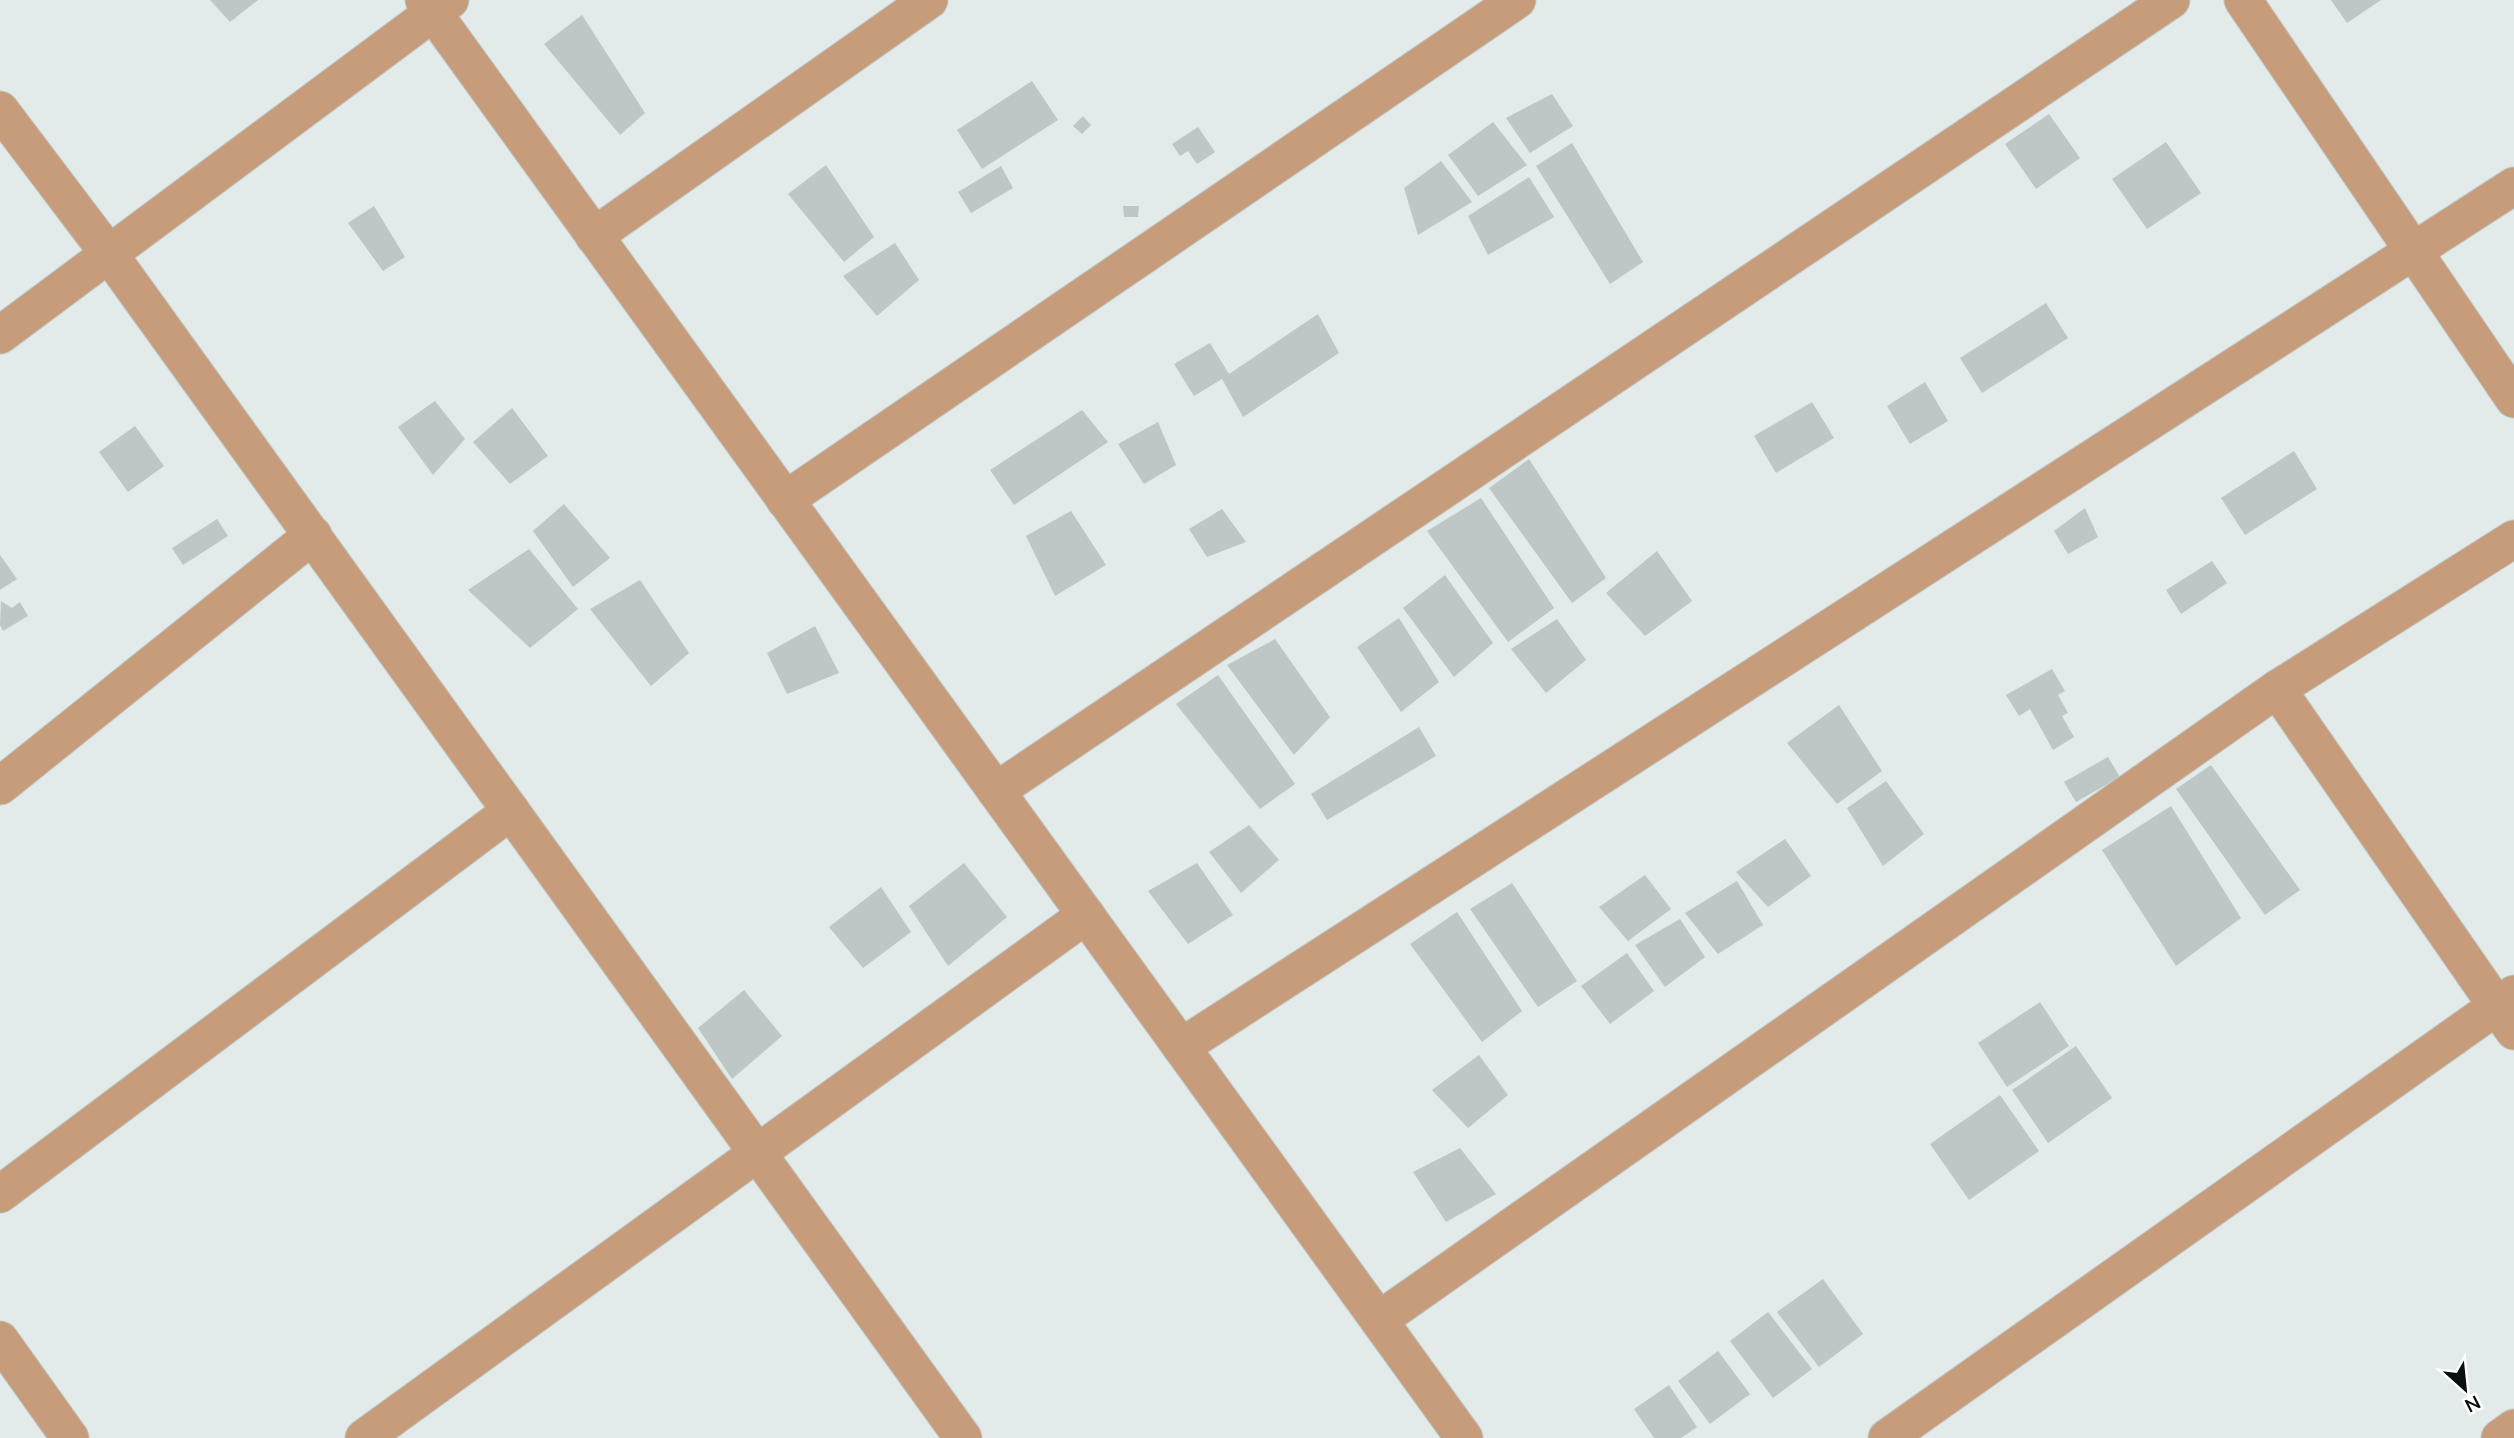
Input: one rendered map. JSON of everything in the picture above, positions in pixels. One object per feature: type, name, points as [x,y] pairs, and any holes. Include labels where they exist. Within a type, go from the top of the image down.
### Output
[{"type":"street","points":[[785,500],[1517,0]]},
{"type":"street","points":[[996,791],[2171,0]]},
{"type":"street","points":[[2244,0],[2514,398]]},
{"type":"street","points":[[594,236],[918,3]]},
{"type":"street","points":[[0,335],[435,4],[594,236],[1464,1438]]},
{"type":"street","points":[[0,110],[109,254],[313,535],[963,1438]]},
{"type":"street","points":[[1181,1047],[2514,186]]},
{"type":"street","points":[[0,786],[313,535]]},
{"type":"street","points":[[1379,1320],[2277,689],[2514,539]]},
{"type":"street","points":[[1888,1438],[2508,1011],[2277,689]]},
{"type":"street","points":[[0,1194],[511,811]]},
{"type":"street","points":[[364,1438],[1086,915]]},
{"type":"street","points":[[0,1340],[70,1438]]},
{"type":"street","points":[[2500,1438],[2514,1428]]},
{"type":"building","points":[[210,0],[258,0],[230,22]]},
{"type":"building","points":[[2331,0],[2381,0],[2347,23]]},
{"type":"building","points":[[582,15],[645,113],[620,135],[544,44]]},
{"type":"building","points":[[1032,81],[1058,120],[982,169],[957,130]]},
{"type":"building","points":[[1552,94],[1573,126],[1530,153],[1506,118]]},
{"type":"building","points":[[2049,114],[2080,158],[2036,189],[2005,144]]},
{"type":"building","points":[[1083,116],[1091,125],[1082,134],[1073,126]]},
{"type":"building","points":[[1493,122],[1527,165],[1478,196],[1448,155]]},
{"type":"building","points":[[1198,127],[1215,152],[1197,164],[1188,151],[1180,156],[1172,144]]},
{"type":"building","points":[[2166,142],[2201,193],[2147,229],[2112,179]]},
{"type":"building","points":[[1572,143],[1643,262],[1610,284],[1536,166]]},
{"type":"building","points":[[1441,161],[1472,202],[1418,235],[1404,188]]},
{"type":"building","points":[[826,165],[874,237],[844,262],[788,194]]},
{"type":"building","points":[[1001,166],[1013,188],[971,213],[958,192]]},
{"type":"building","points":[[1529,177],[1554,217],[1488,255],[1468,216]]},
{"type":"building","points":[[374,206],[405,257],[383,271],[348,223]]},
{"type":"building","points":[[1123,206],[1139,206],[1138,217],[1124,217]]},
{"type":"building","points":[[895,243],[919,280],[877,316],[843,276]]},
{"type":"building","points":[[2046,303],[2068,338],[1982,393],[1960,358]]},
{"type":"building","points":[[1318,314],[1339,353],[1243,417],[1222,379],[1194,396],[1174,364],[1210,343],[1229,374]]},
{"type":"building","points":[[1925,382],[1948,421],[1910,444],[1887,406]]},
{"type":"building","points":[[435,401],[465,439],[433,475],[398,427]]},
{"type":"building","points":[[1812,402],[1834,438],[1776,473],[1754,436]]},
{"type":"building","points":[[512,408],[548,456],[510,484],[473,442]]},
{"type":"building","points":[[1082,410],[1108,442],[1014,505],[990,470]]},
{"type":"building","points":[[1158,422],[1176,465],[1144,484],[1118,444]]},
{"type":"building","points":[[135,426],[164,466],[128,492],[99,452]]},
{"type":"building","points":[[2294,451],[2317,489],[2245,535],[2221,498]]},
{"type":"building","points":[[1529,459],[1606,578],[1572,603],[1489,488]]},
{"type":"building","points":[[1481,498],[1554,608],[1508,642],[1427,531]]},
{"type":"building","points":[[564,504],[610,558],[573,587],[533,531]]},
{"type":"building","points":[[2085,508],[2098,537],[2068,554],[2054,531]]},
{"type":"building","points":[[1222,509],[1246,542],[1207,557],[1189,529]]},
{"type":"building","points":[[1071,511],[1106,565],[1055,596],[1026,536]]},
{"type":"building","points":[[217,519],[228,536],[183,565],[172,548]]},
{"type":"building","points":[[529,549],[578,609],[530,648],[468,590]]},
{"type":"building","points":[[1657,551],[1692,601],[1645,636],[1606,593]]},
{"type":"building","points":[[0,555],[17,579],[0,590]]},
{"type":"building","points":[[2212,561],[2227,583],[2181,614],[2166,590]]},
{"type":"building","points":[[1445,575],[1493,643],[1454,677],[1403,608]]},
{"type":"building","points":[[640,580],[689,653],[651,686],[590,609]]},
{"type":"building","points":[[1,601],[12,608],[20,602],[28,616],[3,631],[0,625]]},
{"type":"building","points":[[1399,618],[1439,682],[1401,712],[1357,647]]},
{"type":"building","points":[[1557,619],[1586,660],[1546,693],[1511,649]]},
{"type":"building","points":[[815,626],[839,673],[787,694],[767,653]]},
{"type":"building","points":[[1275,639],[1330,717],[1294,755],[1227,665]]},
{"type":"building","points":[[2052,669],[2065,691],[2058,695],[2068,713],[2062,716],[2074,737],[2053,750],[2030,709],[2019,716],[2006,695]]},
{"type":"building","points":[[1218,675],[1295,784],[1260,809],[1176,704]]},
{"type":"building","points":[[1839,705],[1882,771],[1837,804],[1787,743]]},
{"type":"building","points":[[1419,727],[1436,756],[1327,820],[1311,794]]},
{"type":"building","points":[[2108,757],[2120,777],[2076,802],[2064,782]]},
{"type":"building","points":[[2211,765],[2300,890],[2265,915],[2176,789]]},
{"type":"building","points":[[1886,781],[1924,834],[1883,866],[1847,808]]},
{"type":"building","points":[[2171,806],[2241,918],[2176,966],[2102,850]]},
{"type":"building","points":[[1249,825],[1279,860],[1241,893],[1209,852]]},
{"type":"building","points":[[1785,839],[1811,876],[1768,907],[1736,872]]},
{"type":"building","points":[[964,863],[1007,917],[948,966],[909,906]]},
{"type":"building","points":[[1197,863],[1233,915],[1188,944],[1148,891]]},
{"type":"building","points":[[1645,875],[1671,909],[1628,941],[1599,907]]},
{"type":"building","points":[[1737,881],[1763,925],[1718,954],[1685,913]]},
{"type":"building","points":[[1512,883],[1577,981],[1538,1007],[1470,909]]},
{"type":"building","points":[[881,887],[911,932],[863,968],[829,927]]},
{"type":"building","points":[[1457,912],[1522,1011],[1482,1042],[1410,944]]},
{"type":"building","points":[[1680,919],[1705,957],[1665,987],[1635,945]]},
{"type":"building","points":[[1627,953],[1654,991],[1610,1024],[1581,986]]},
{"type":"building","points":[[744,990],[782,1036],[732,1079],[698,1028]]},
{"type":"building","points":[[2040,1002],[2069,1046],[2007,1087],[1978,1043]]},
{"type":"building","points":[[2076,1046],[2112,1098],[2048,1143],[2012,1090]]},
{"type":"building","points":[[1479,1055],[1508,1095],[1468,1128],[1432,1090]]},
{"type":"building","points":[[2000,1095],[2039,1151],[1969,1200],[1930,1144]]},
{"type":"building","points":[[1460,1148],[1496,1194],[1446,1222],[1413,1172]]},
{"type":"building","points":[[1823,1279],[1863,1334],[1819,1367],[1777,1312]]},
{"type":"building","points":[[1768,1312],[1812,1369],[1773,1398],[1730,1341]]},
{"type":"building","points":[[1718,1351],[1750,1394],[1710,1424],[1678,1381]]},
{"type":"building","points":[[1669,1385],[1697,1427],[1681,1438],[1654,1438],[1634,1409]]}]
